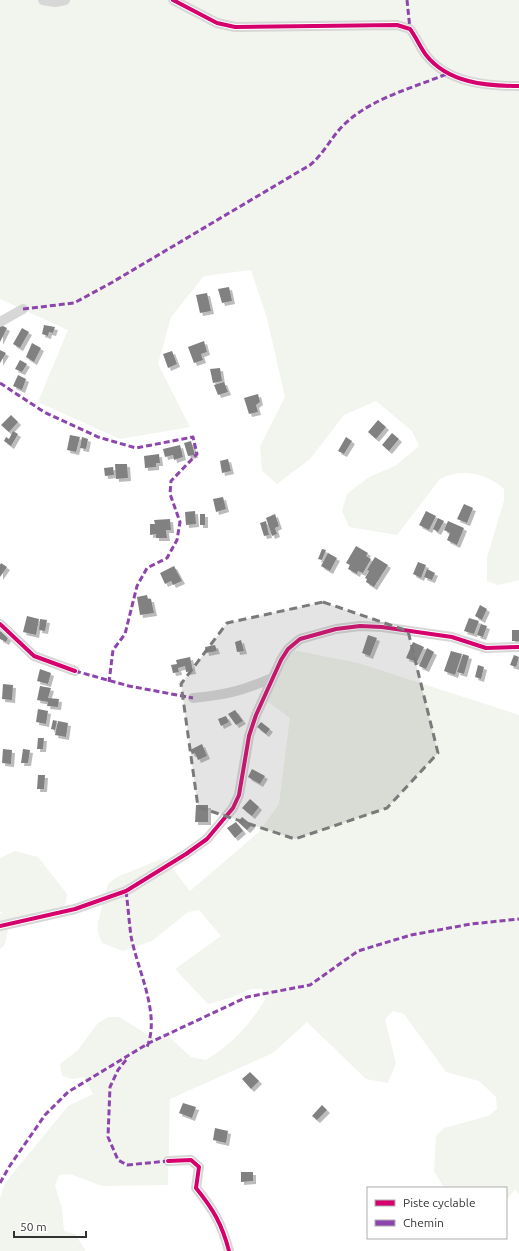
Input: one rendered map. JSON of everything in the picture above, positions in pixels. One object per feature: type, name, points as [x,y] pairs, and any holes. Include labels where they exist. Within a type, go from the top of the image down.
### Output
[{"type":"street","points":[[43,0],[55,2],[65,0]]},
{"type":"street","points":[[173,0],[217,23],[235,27],[397,25],[410,29],[426,54],[437,66],[449,73],[472,82],[496,86],[519,86]]},
{"type":"street","points":[[0,322],[23,309]]},
{"type":"street","points":[[0,624],[34,656],[75,671]]},
{"type":"street","points":[[0,926],[75,909],[126,890],[186,854],[207,839],[227,817],[239,796],[249,736],[256,715],[272,678],[288,649],[300,639],[336,629],[360,626],[382,627],[452,637],[486,648],[519,647]]},
{"type":"street","points":[[193,698],[243,690],[272,678]]},
{"type":"street","points":[[168,1161],[191,1160],[199,1166],[196,1188],[212,1208],[224,1233],[229,1251]]},
{"type":"highlighted area","points":[[323,602],[408,631],[438,753],[387,808],[295,839],[198,807],[181,684],[227,623]]},
{"type":"shaded area","points":[[0,0],[519,0],[519,580],[498,585],[487,581],[487,557],[504,501],[504,489],[489,479],[481,476],[465,473],[440,479],[397,535],[349,527],[342,511],[347,494],[369,477],[395,466],[419,446],[412,431],[376,401],[344,415],[310,459],[277,484],[262,471],[260,446],[285,397],[267,318],[251,270],[204,276],[171,317],[158,364],[190,427],[120,439],[38,402],[68,330],[0,299]]},
{"type":"shaded area","points":[[288,649],[358,663],[519,715],[519,1195],[515,1189],[507,1200],[507,1187],[443,1187],[434,1171],[436,1136],[444,1128],[488,1116],[497,1109],[496,1097],[479,1081],[446,1072],[404,1014],[393,1011],[385,1019],[396,1063],[388,1083],[366,1079],[307,1022],[273,1053],[170,1099],[168,1185],[102,1186],[70,1174],[59,1175],[55,1186],[62,1208],[64,1231],[75,1234],[86,1251],[0,1251],[0,1198],[5,1183],[68,1106],[93,1094],[84,1077],[73,1079],[62,1076],[60,1064],[78,1050],[98,1023],[108,1017],[119,1017],[155,1039],[165,1033],[191,1057],[206,1060],[224,1047],[246,1027],[265,1000],[262,989],[251,989],[230,998],[208,1004],[175,969],[221,936],[199,910],[188,912],[152,941],[123,951],[102,943],[98,933],[98,922],[108,884],[117,877],[164,858],[190,891],[259,832],[279,804],[290,718],[263,698]]},
{"type":"shaded area","points":[[15,851],[38,857],[67,894],[65,906],[54,911],[10,923],[4,946],[0,949],[0,914],[3,913],[0,912],[0,858]]},
{"type":"building","points":[[229,287],[232,301],[222,303],[218,289]]},
{"type":"building","points":[[207,293],[211,311],[200,313],[196,295]]},
{"type":"building","points":[[1,325],[7,328],[0,342],[0,326]]},
{"type":"building","points":[[44,325],[55,327],[53,333],[49,332],[48,336],[42,334]]},
{"type":"building","points":[[22,328],[29,332],[20,348],[13,344]]},
{"type":"building","points":[[204,341],[207,352],[201,354],[203,360],[194,363],[188,347]]},
{"type":"building","points":[[32,343],[41,348],[34,362],[26,357]]},
{"type":"building","points":[[0,350],[6,353],[0,363]]},
{"type":"building","points":[[172,351],[177,364],[168,368],[163,354]]},
{"type":"building","points":[[20,360],[27,364],[22,372],[15,369]]},
{"type":"building","points":[[220,368],[222,381],[213,383],[210,369]]},
{"type":"building","points":[[18,375],[26,379],[22,390],[13,386]]},
{"type":"building","points":[[224,382],[228,392],[218,395],[214,385]]},
{"type":"building","points":[[258,394],[260,402],[256,405],[258,412],[249,414],[244,398]]},
{"type":"building","points":[[11,415],[18,422],[9,432],[1,425]]},
{"type":"building","points":[[378,420],[386,427],[376,439],[368,432]]},
{"type":"building","points":[[13,431],[18,434],[11,446],[4,441],[6,437],[9,439]]},
{"type":"building","points":[[392,433],[399,439],[389,451],[382,445]]},
{"type":"building","points":[[70,435],[80,437],[76,452],[67,450]]},
{"type":"building","points":[[82,437],[88,439],[86,449],[80,448]]},
{"type":"building","points":[[346,437],[352,441],[344,454],[338,451]]},
{"type":"building","points":[[191,441],[195,455],[188,456],[184,443]]},
{"type":"building","points":[[180,445],[183,457],[174,460],[173,455],[165,457],[163,449]]},
{"type":"building","points":[[159,454],[160,463],[156,463],[156,467],[145,468],[144,456]]},
{"type":"building","points":[[228,459],[231,471],[222,473],[220,461]]},
{"type":"building","points":[[115,464],[127,464],[128,478],[116,479]]},
{"type":"building","points":[[113,467],[114,475],[105,476],[104,468]]},
{"type":"building","points":[[223,497],[226,509],[216,512],[213,499]]},
{"type":"building","points":[[464,504],[473,508],[467,523],[457,519]]},
{"type":"building","points":[[195,511],[196,524],[186,525],[185,512]]},
{"type":"building","points":[[426,511],[436,516],[429,530],[419,525]]},
{"type":"building","points":[[200,514],[205,514],[205,525],[200,525]]},
{"type":"building","points":[[275,514],[279,526],[275,528],[277,534],[272,536],[266,518]]},
{"type":"building","points":[[438,518],[444,521],[438,532],[433,529]]},
{"type":"building","points":[[170,519],[171,530],[166,530],[167,538],[156,538],[156,534],[150,535],[150,524],[155,524],[154,520]]},
{"type":"building","points":[[266,521],[269,535],[264,536],[260,523]]},
{"type":"building","points":[[448,521],[464,528],[457,545],[447,540],[450,533],[444,530]]},
{"type":"building","points":[[356,546],[368,553],[366,556],[371,559],[363,573],[358,571],[357,574],[348,569],[350,565],[346,563]]},
{"type":"building","points":[[322,549],[326,550],[322,560],[318,559]]},
{"type":"building","points":[[328,553],[337,558],[330,571],[321,566]]},
{"type":"building","points":[[375,557],[388,565],[374,587],[366,582],[367,579],[365,578],[369,571],[367,570]]},
{"type":"building","points":[[418,562],[426,565],[421,578],[413,574]]},
{"type":"building","points":[[1,563],[7,567],[0,577],[0,565]]},
{"type":"building","points":[[174,566],[182,581],[173,585],[171,581],[165,584],[160,573]]},
{"type":"building","points":[[427,569],[435,573],[432,580],[424,577]]},
{"type":"building","points":[[147,595],[148,599],[151,599],[154,613],[140,615],[137,597]]},
{"type":"building","points":[[480,605],[487,609],[482,620],[475,616]]},
{"type":"building","points":[[27,616],[39,619],[36,635],[23,632]]},
{"type":"building","points":[[469,618],[479,621],[474,634],[464,631]]},
{"type":"building","points":[[40,619],[47,620],[45,631],[39,630]]},
{"type":"building","points":[[481,624],[487,626],[483,637],[477,635]]},
{"type":"building","points":[[512,630],[519,630],[519,641],[512,641]]},
{"type":"building","points":[[0,631],[9,636],[6,642],[0,639]]},
{"type":"building","points":[[368,635],[377,638],[370,656],[362,653]]},
{"type":"building","points":[[241,640],[244,651],[237,652],[235,642]]},
{"type":"building","points":[[413,642],[424,647],[417,662],[406,658]]},
{"type":"building","points":[[215,645],[217,651],[206,653],[205,647]]},
{"type":"building","points":[[427,648],[434,652],[426,669],[419,666]]},
{"type":"building","points":[[451,651],[462,654],[455,675],[444,671]]},
{"type":"building","points":[[463,654],[469,656],[464,674],[457,672]]},
{"type":"building","points":[[514,655],[519,657],[516,667],[510,665]]},
{"type":"building","points":[[190,657],[193,671],[186,672],[185,666],[178,668],[179,672],[173,673],[171,665],[177,664],[176,660]]},
{"type":"building","points":[[478,665],[484,667],[481,679],[475,677]]},
{"type":"building","points":[[40,669],[51,673],[48,684],[37,681]]},
{"type":"building","points":[[3,684],[13,685],[12,700],[2,699]]},
{"type":"building","points":[[40,686],[51,688],[48,698],[59,699],[58,707],[47,706],[48,702],[37,700]]},
{"type":"building","points":[[38,709],[48,711],[46,724],[36,722]]},
{"type":"building","points":[[235,710],[243,721],[236,725],[228,714]]},
{"type":"building","points":[[226,716],[229,722],[221,726],[218,719]]},
{"type":"building","points":[[53,720],[57,721],[55,730],[51,729]]},
{"type":"building","points":[[58,721],[68,723],[66,737],[55,735]]},
{"type":"building","points":[[261,722],[270,729],[266,734],[257,727]]},
{"type":"building","points":[[38,738],[44,738],[43,749],[37,749]]},
{"type":"building","points":[[202,744],[207,756],[198,760],[195,753],[192,754],[190,750]]},
{"type":"building","points":[[3,749],[12,750],[11,764],[2,763]]},
{"type":"building","points":[[23,749],[30,750],[28,763],[21,763]]},
{"type":"building","points":[[252,769],[265,776],[260,784],[248,777]]},
{"type":"building","points":[[38,775],[45,775],[44,789],[37,789]]},
{"type":"building","points":[[250,799],[259,807],[252,816],[242,808]]},
{"type":"building","points":[[196,805],[208,805],[208,822],[195,822]]},
{"type":"building","points":[[242,817],[252,825],[247,830],[238,822]]},
{"type":"building","points":[[236,822],[243,831],[235,838],[227,828]]},
{"type":"building","points":[[250,1072],[259,1081],[251,1089],[242,1079]]},
{"type":"building","points":[[183,1103],[196,1107],[192,1118],[179,1113]]},
{"type":"building","points":[[322,1105],[327,1110],[317,1120],[312,1116]]},
{"type":"building","points":[[215,1128],[228,1131],[226,1143],[213,1140]]},
{"type":"building","points":[[241,1172],[253,1172],[253,1181],[241,1182]]},
{"type":"marked path","points":[[407,0],[410,29]]},
{"type":"marked path","points":[[23,309],[74,303],[111,283],[310,165],[348,121],[371,105],[396,93],[449,73]]},
{"type":"marked path","points":[[0,383],[44,412],[98,437],[136,448],[193,437],[197,454],[171,481],[170,494],[180,522],[177,540],[167,558],[147,568],[137,586],[125,634],[113,650],[109,682]]},
{"type":"marked path","points":[[75,671],[129,686],[193,698]]},
{"type":"marked path","points":[[126,891],[131,936],[150,1006],[151,1034],[147,1047]]},
{"type":"marked path","points":[[0,1183],[9,1167],[45,1115],[68,1092],[149,1043],[247,997],[310,985],[358,951],[411,935],[471,924],[519,919]]},
{"type":"marked path","points":[[126,1060],[118,1070],[110,1087],[108,1137],[118,1160],[127,1165],[168,1161]]},
{"type":"cycle path","points":[[173,0],[217,23],[235,27],[397,25],[410,29],[426,55],[445,72],[456,77],[481,84],[519,86]]},
{"type":"cycle path","points":[[0,624],[34,656],[75,671]]},
{"type":"cycle path","points":[[0,926],[75,909],[126,891],[186,854],[207,839],[233,808],[239,795],[249,736],[256,715],[281,660],[288,649],[300,639],[336,629],[360,626],[382,627],[452,637],[486,648],[519,647]]},
{"type":"cycle path","points":[[168,1161],[191,1160],[199,1167],[196,1188],[216,1217],[229,1251]]}]
